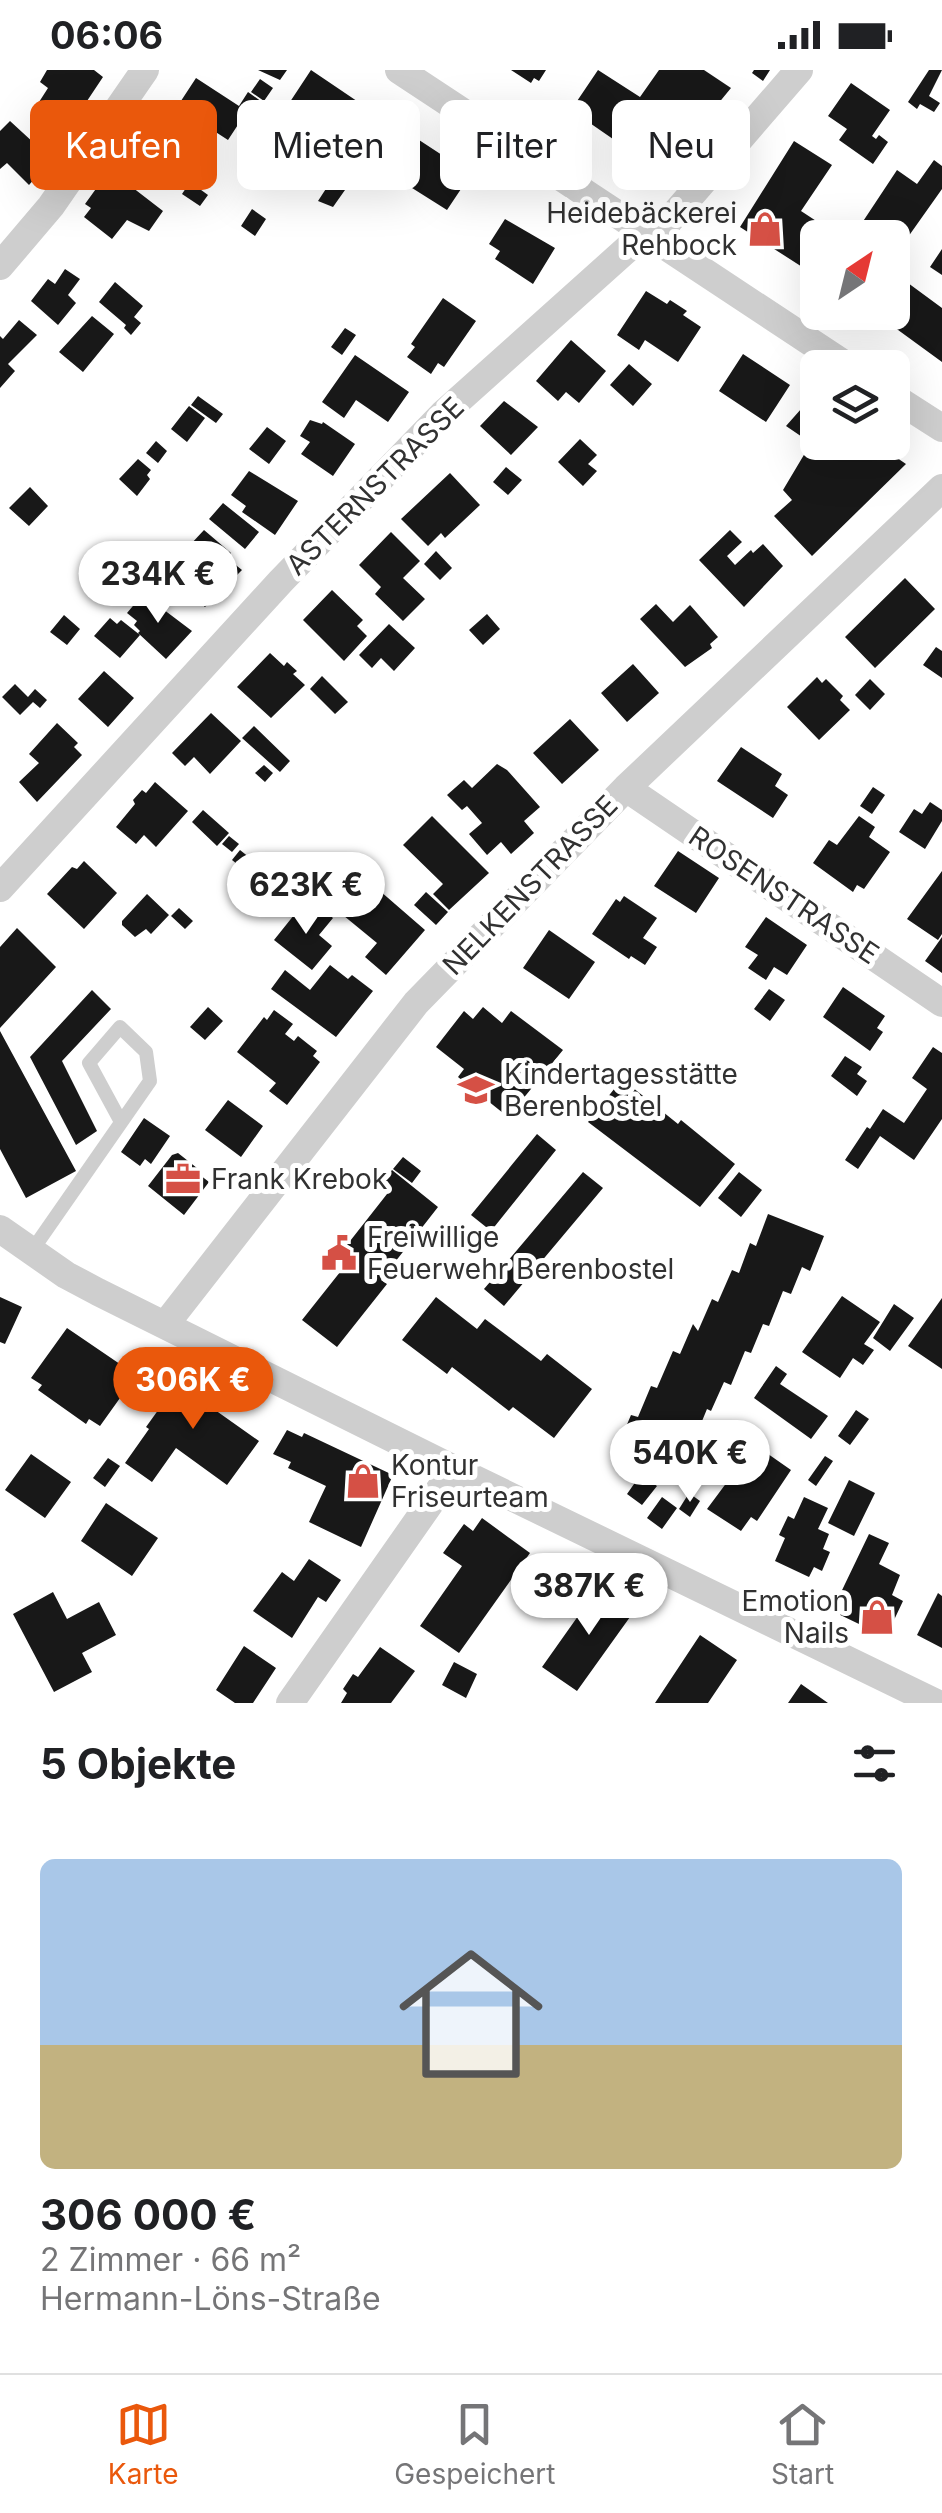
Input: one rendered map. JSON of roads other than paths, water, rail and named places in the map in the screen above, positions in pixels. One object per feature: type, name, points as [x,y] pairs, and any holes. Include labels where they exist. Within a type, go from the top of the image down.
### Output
[{"type":"street","points":[[0,266],[52,206],[145,70]]},
{"type":"street","points":[[399,70],[823,350]]},
{"type":"street","name":"ASTERNSTRASSE","points":[[0,888],[281,581],[443,414],[649,236],[799,70]]},
{"type":"street","points":[[910,408],[942,428]]},
{"type":"street","name":"NELKENSTRASSE","points":[[164,1324],[416,1002],[626,788],[942,488]]},
{"type":"street","name":"ROSENSTRASSE","points":[[626,788],[942,1003]]},
{"type":"street","points":[[0,1229],[66,1276],[454,1470],[936,1703]]},
{"type":"street","points":[[290,1703],[454,1470]]},
{"type":"lane","points":[[31,1252],[150,1081],[146,1052],[120,1027],[90,1063],[121,1122]]},
{"type":"place","name":"Heidebäckerei Rehbock","points":[[765,229]]},
{"type":"place","name":"Kindertagesstätte Berenbostel","points":[[476,1090]]},
{"type":"place","name":"Frank Krebok","points":[[183,1179]]},
{"type":"place","name":"Freiwillige Feuerwehr Berenbostel","points":[[339,1253]]},
{"type":"place","name":"Kontur Friseurteam","points":[[363,1481]]},
{"type":"place","name":"Emotion Nails","points":[[877,1617]]}]
